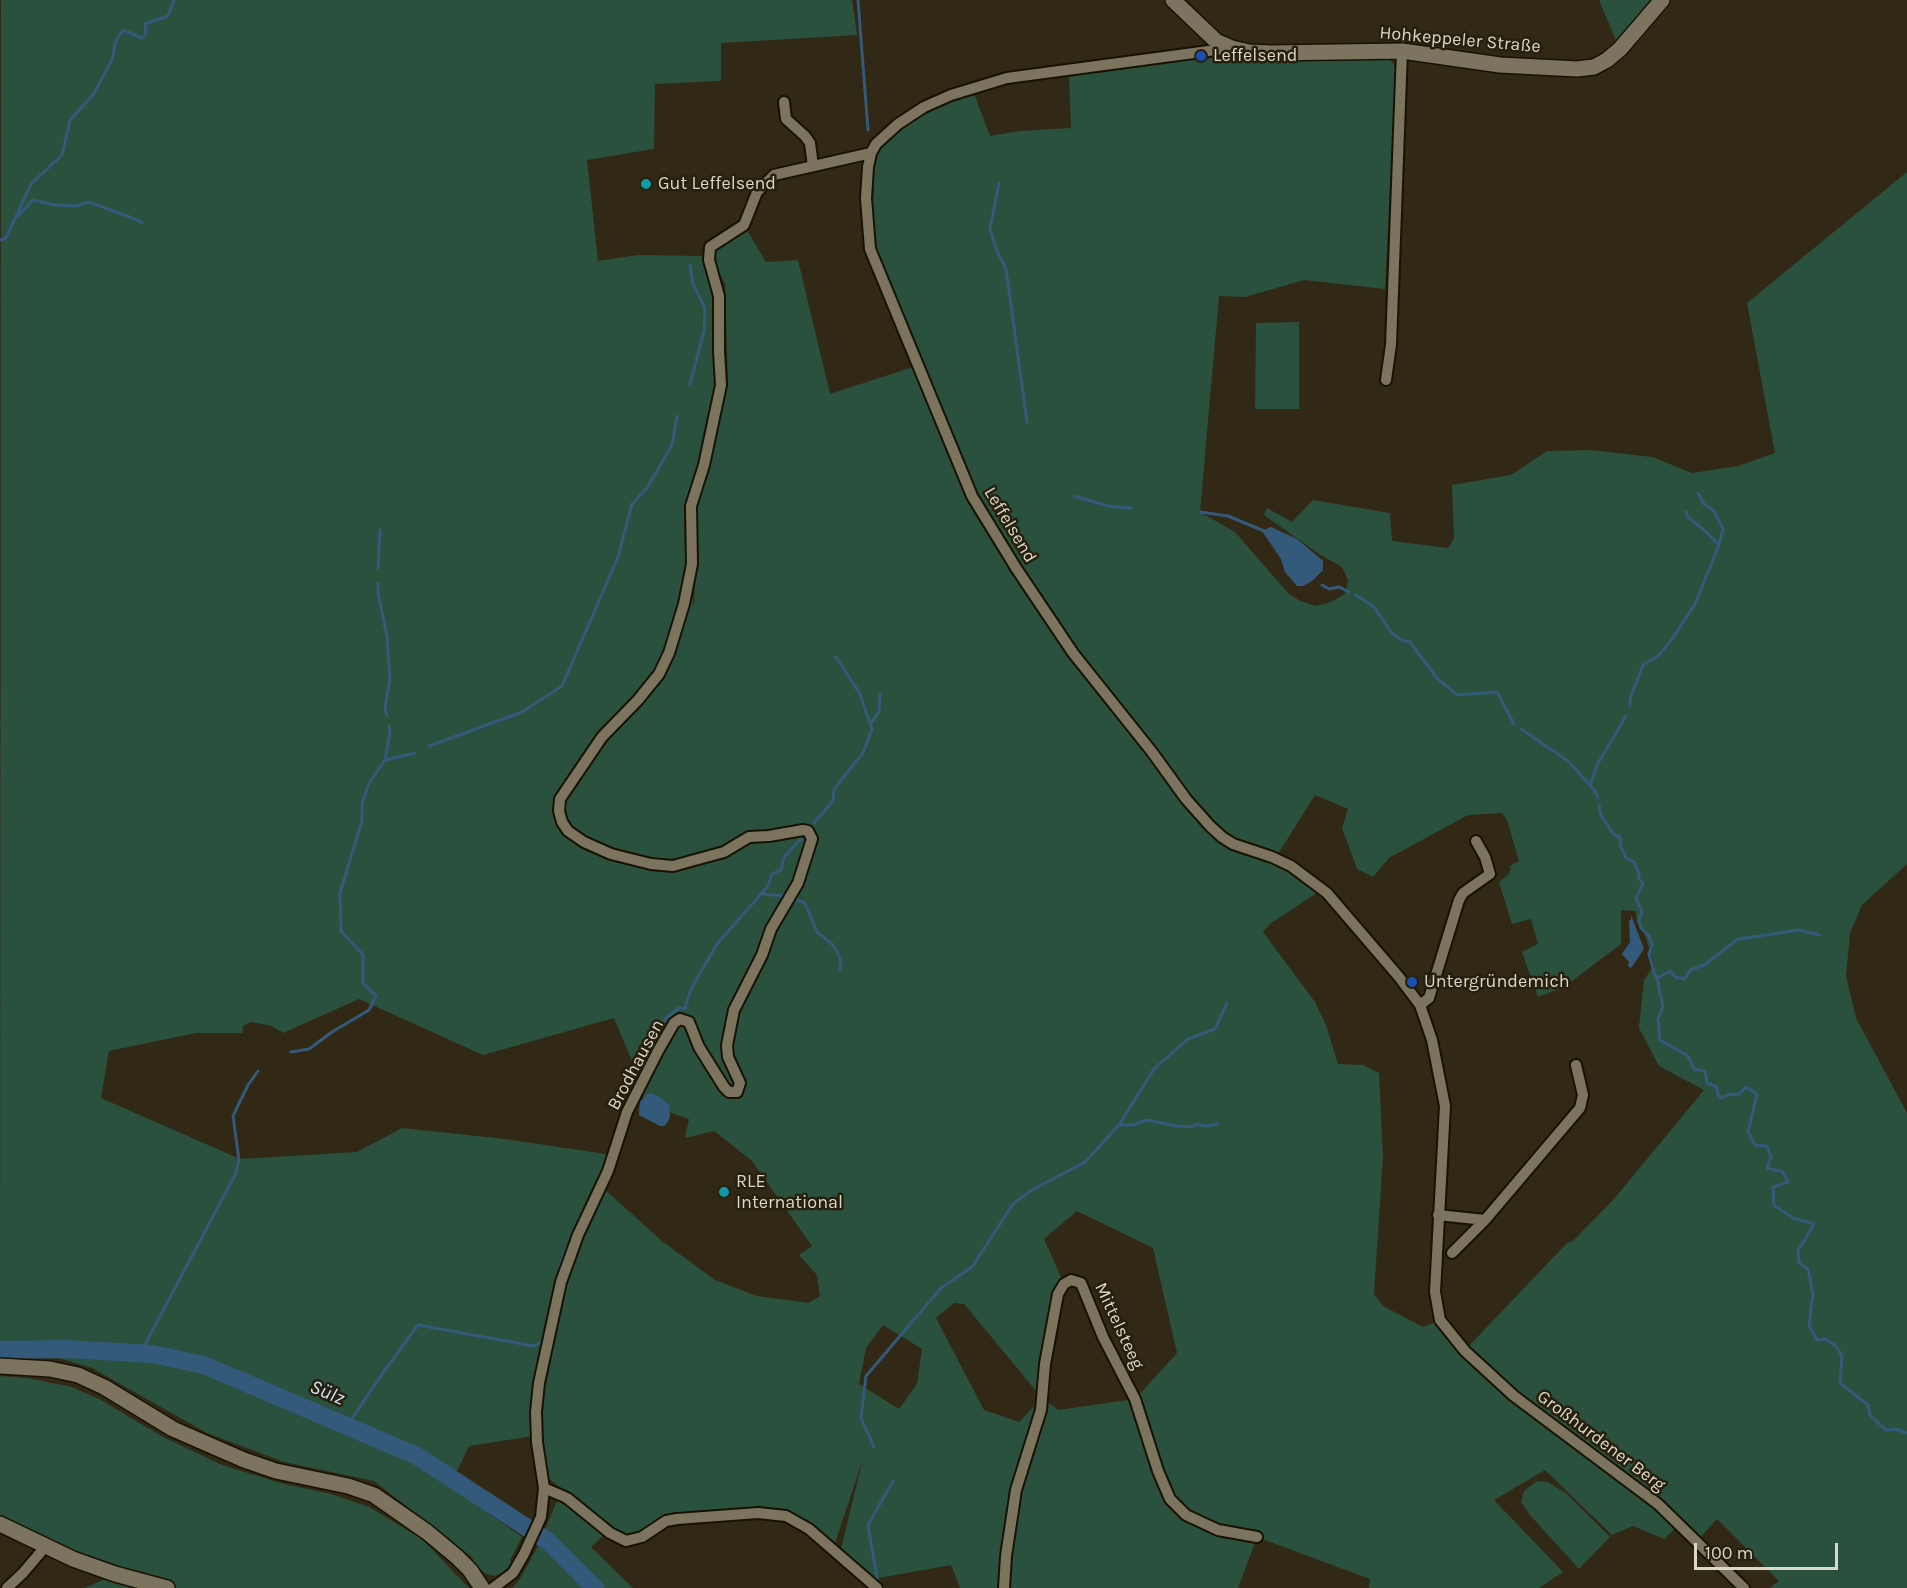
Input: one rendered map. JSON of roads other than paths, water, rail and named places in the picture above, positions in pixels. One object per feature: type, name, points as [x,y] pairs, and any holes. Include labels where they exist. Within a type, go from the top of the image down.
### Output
[{"type":"street","name":"Hohkeppeler Straße","points":[[1173,0],[1216,41],[1232,48],[1270,53],[1402,51],[1500,64],[1577,69],[1594,67],[1607,60],[1620,49],[1662,0]]},
{"type":"street","points":[[784,102],[786,119],[805,135],[810,144],[813,166],[871,153],[876,144],[898,124],[924,107],[988,82],[1232,48]]},
{"type":"street","points":[[1386,380],[1391,345],[1402,51]]},
{"type":"street","name":"Leffelsend","points":[[871,153],[866,198],[870,249],[972,496],[1016,568],[1094,681],[1204,820],[1222,837],[1291,866],[1327,893],[1399,976],[1420,1005]]},
{"type":"street","name":"Brodhausen","points":[[493,1588],[513,1573],[541,1517],[544,1488],[537,1442],[536,1412],[539,1383],[561,1282],[578,1235],[608,1171],[627,1112],[658,1051],[674,1023],[680,1019],[689,1022],[699,1047],[724,1087],[729,1092],[737,1092],[740,1083],[728,1057],[727,1045],[734,1010],[762,955],[771,929],[798,883],[812,839],[808,831],[803,830],[749,837],[724,852],[673,866],[651,864],[611,854],[584,842],[568,831],[562,822],[560,799],[602,737],[638,700],[659,674],[674,637],[689,582],[692,564],[691,506],[704,465],[721,385],[719,296],[709,260],[710,247],[744,225],[758,192],[774,175],[813,166]]},
{"type":"street","points":[[1476,841],[1485,857],[1490,874],[1463,893],[1459,900],[1429,998],[1420,1005],[1432,1040],[1445,1106],[1438,1215],[1485,1220]]},
{"type":"street","points":[[1452,1253],[1485,1220],[1580,1108],[1583,1095],[1576,1065]]},
{"type":"street","name":"Großhurdener Berg","points":[[1438,1215],[1435,1292],[1440,1320],[1465,1351],[1514,1396],[1658,1504],[1744,1588]]},
{"type":"street","name":"Mittelsteeg","points":[[1004,1588],[1006,1556],[1016,1490],[1041,1410],[1045,1364],[1058,1294],[1064,1284],[1071,1280],[1081,1283],[1103,1337],[1136,1399],[1158,1471],[1170,1499],[1186,1515],[1218,1530],[1257,1537]]},
{"type":"street","points":[[0,1366],[50,1369],[78,1375],[104,1387],[173,1429],[244,1460],[276,1470],[348,1486],[374,1495],[427,1532],[457,1557],[470,1570],[482,1588]]},
{"type":"street","points":[[544,1488],[567,1498],[610,1533],[626,1541],[642,1537],[666,1521],[677,1519],[758,1513],[786,1516],[809,1529],[877,1588]]},
{"type":"street","points":[[0,1524],[45,1547],[115,1574],[167,1588]]},
{"type":"street","points":[[8,1588],[45,1547]]},
{"type":"water","points":[[1271,527],[1297,539],[1323,561],[1323,570],[1312,581],[1303,586],[1297,586],[1285,572],[1281,559],[1262,531]]},
{"type":"water","points":[[1631,915],[1644,949],[1631,968],[1622,954],[1630,942]]},
{"type":"water","points":[[652,1093],[669,1104],[670,1116],[664,1126],[639,1115],[640,1102],[647,1094]]},
{"type":"waterway","points":[[0,240],[6,238],[31,184],[62,155],[70,120],[93,95],[112,60],[116,40],[123,30],[142,38],[146,34],[145,24],[168,16],[174,0]]},
{"type":"waterway","points":[[858,0],[868,130]]},
{"type":"waterway","points":[[999,183],[990,229],[1006,269],[1027,422]]},
{"type":"waterway","points":[[18,216],[33,200],[55,205],[76,206],[89,202],[142,223]]},
{"type":"waterway","points":[[690,265],[693,284],[705,308],[704,331],[690,384]]},
{"type":"waterway","points":[[429,746],[522,712],[562,686],[618,557],[632,504],[647,488],[672,445],[677,416]]},
{"type":"waterway","points":[[1630,706],[1630,699],[1643,665],[1658,656],[1670,642],[1695,604],[1719,545],[1723,529],[1714,511],[1704,504],[1698,493]]},
{"type":"waterway","points":[[1074,496],[1108,506],[1131,508]]},
{"type":"waterway","points":[[1200,512],[1228,516],[1264,531]]},
{"type":"waterway","points":[[1686,512],[1688,517],[1719,545]]},
{"type":"waterway","points":[[378,568],[380,530]]},
{"type":"waterway","points":[[378,583],[387,636],[390,678],[385,707],[387,716]]},
{"type":"waterway","points":[[1322,585],[1329,589],[1339,587],[1349,592]]},
{"type":"waterway","points":[[1356,595],[1374,607],[1391,632],[1401,640],[1410,642],[1437,678],[1457,695],[1497,692],[1514,724]]},
{"type":"waterway","points":[[814,823],[833,801],[834,789],[863,753],[872,729],[860,694],[836,657]]},
{"type":"waterway","points":[[870,724],[879,712],[880,694]]},
{"type":"waterway","points":[[1590,786],[1597,765],[1626,716]]},
{"type":"waterway","points":[[385,760],[390,733],[389,726]]},
{"type":"waterway","points":[[1521,729],[1568,761],[1595,791],[1598,798]]},
{"type":"waterway","points":[[291,1052],[309,1049],[369,1010],[376,996],[363,983],[363,955],[341,931],[340,893],[362,821],[362,803],[369,783],[385,760],[415,753]]},
{"type":"waterway","points":[[1599,805],[1601,815],[1614,835],[1620,837],[1626,858],[1634,862],[1639,873],[1638,877],[1643,884],[1636,898],[1642,912],[1639,921],[1641,928],[1649,936],[1652,945],[1649,954],[1663,1007],[1658,1019],[1660,1040],[1688,1056],[1694,1069],[1705,1071],[1707,1083],[1717,1087],[1718,1095],[1722,1098],[1729,1094],[1738,1095],[1746,1087],[1757,1094],[1748,1132],[1755,1145],[1767,1146],[1771,1157],[1767,1168],[1783,1172],[1788,1182],[1773,1187],[1774,1205],[1793,1218],[1814,1224],[1798,1251],[1799,1263],[1808,1269],[1813,1294],[1809,1325],[1817,1340],[1825,1339],[1836,1346],[1842,1356],[1840,1383],[1868,1405],[1870,1415],[1886,1430],[1896,1429],[1907,1433]]},
{"type":"waterway","points":[[637,1080],[666,1018],[679,1008],[685,1008],[691,989],[717,944],[768,886],[772,874],[781,870],[784,857],[801,839]]},
{"type":"waterway","points":[[762,894],[784,896]]},
{"type":"waterway","points":[[795,899],[805,903],[817,932],[837,951],[841,961],[840,970]]},
{"type":"waterway","points":[[1657,978],[1670,971],[1675,977],[1685,979],[1690,970],[1704,965],[1738,939],[1799,930],[1820,935]]},
{"type":"waterway","points":[[874,1447],[861,1418],[866,1376],[941,1288],[972,1267],[1013,1204],[1032,1190],[1085,1162],[1119,1125],[1154,1069],[1188,1039],[1215,1029],[1227,1003]]},
{"type":"waterway","points":[[140,1354],[236,1173],[239,1160],[233,1116],[248,1085],[258,1071]]},
{"type":"waterway","points":[[1119,1125],[1133,1125],[1146,1120],[1191,1127],[1197,1124],[1205,1126],[1218,1124]]},
{"type":"waterway","points":[[556,1283],[561,1262],[571,1238]]},
{"type":"waterway","points":[[347,1426],[418,1325],[534,1346],[543,1341],[552,1301]]},
{"type":"waterway","name":"Sülz","points":[[0,1350],[67,1349],[152,1354],[204,1365],[417,1456],[549,1542],[595,1588]]},
{"type":"waterway","points":[[883,1588],[878,1583],[868,1525],[893,1481]]},
{"type":"place","name":"Leffelsend","points":[[1201,56]]},
{"type":"place","name":"Gut Leffelsend","points":[[646,184]]},
{"type":"place","name":"Untergründemich","points":[[1412,982]]},
{"type":"place","name":"RLE International","points":[[724,1192]]}]
